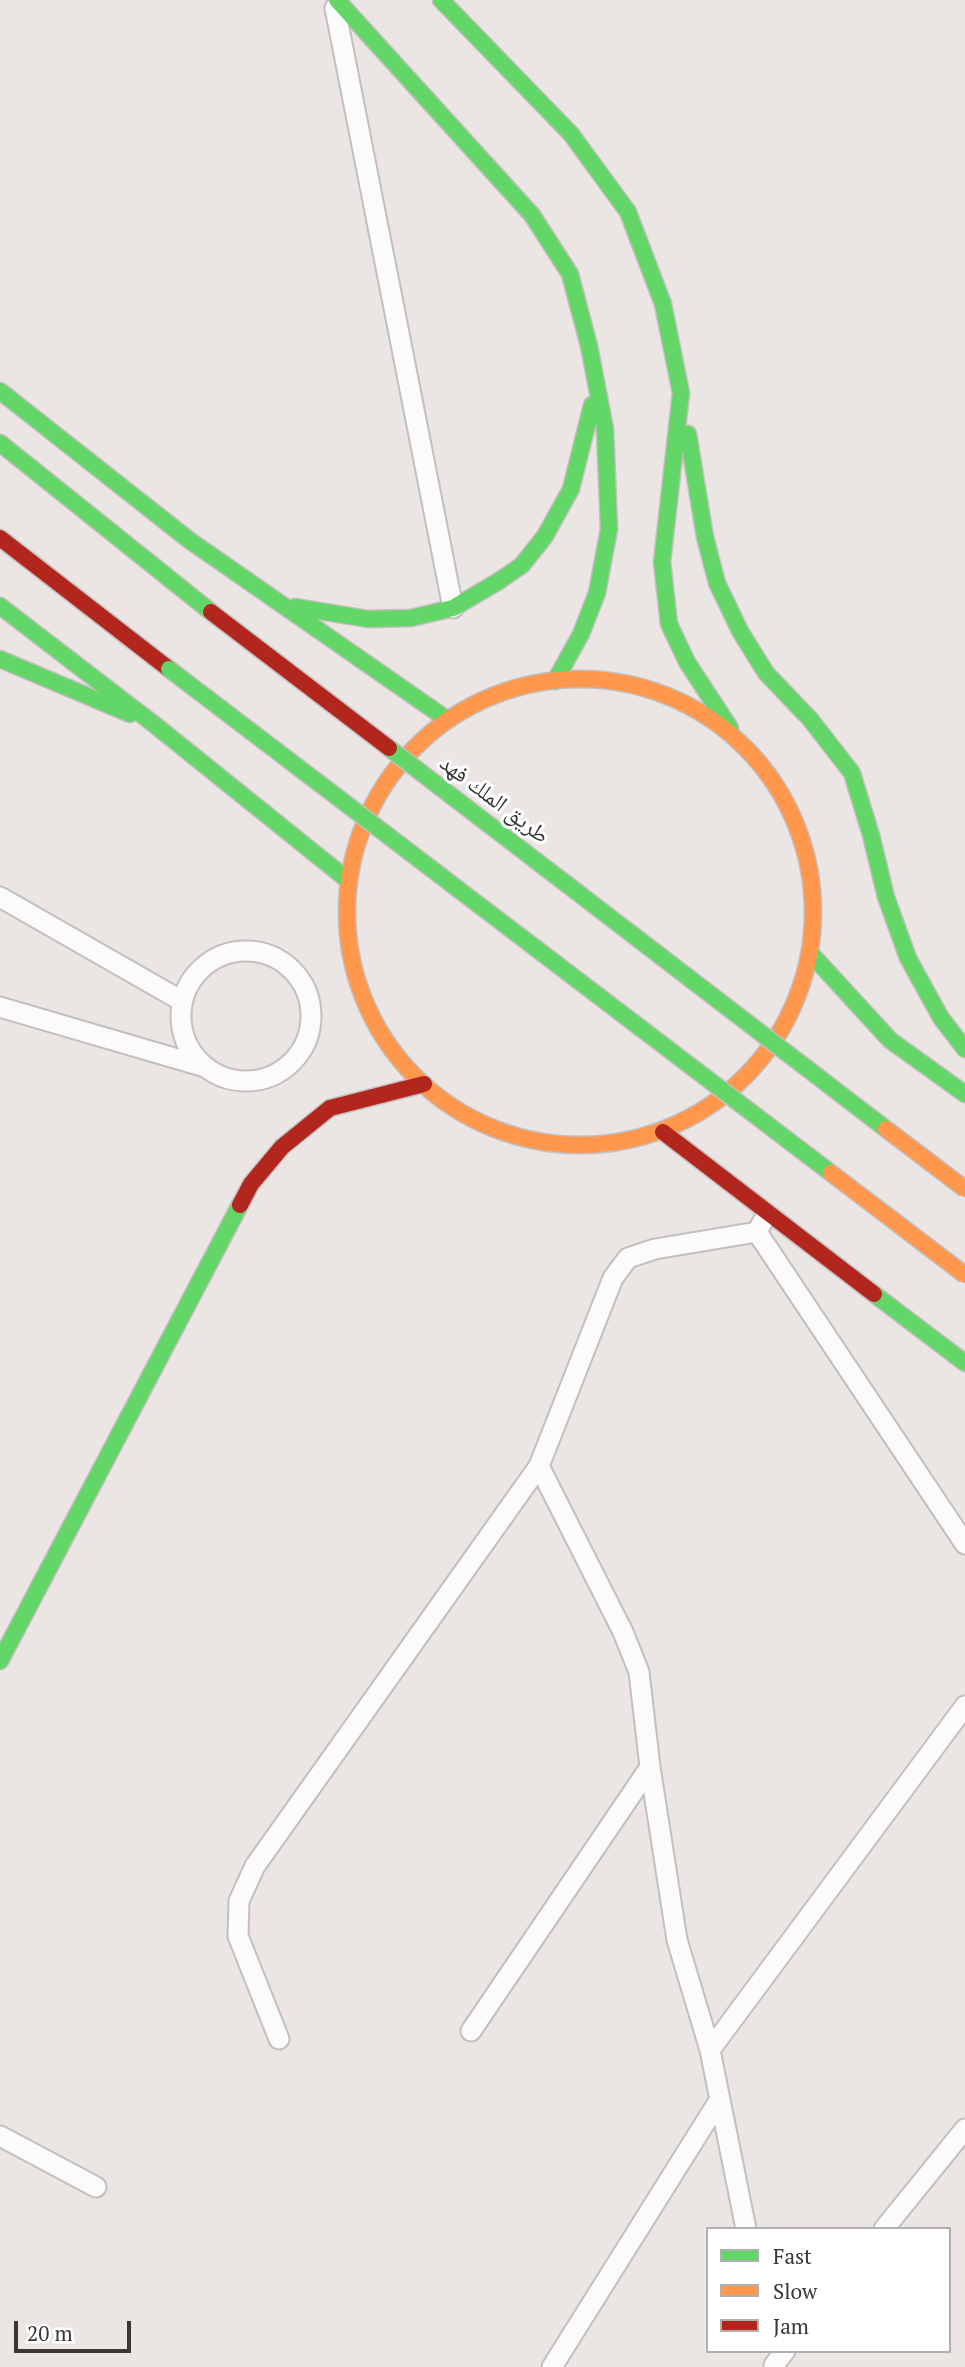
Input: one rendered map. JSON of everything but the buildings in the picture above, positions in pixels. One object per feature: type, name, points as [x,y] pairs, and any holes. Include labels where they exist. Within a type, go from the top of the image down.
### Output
[{"type":"main road","points":[[335,0],[427,97],[532,215],[569,274],[605,429],[609,529],[597,593],[580,634],[555,681]]},
{"type":"main road","points":[[441,0],[571,134],[628,212],[663,304],[705,537],[717,583],[740,631],[766,673],[810,719],[852,773],[886,897],[908,958],[941,1018],[965,1049]]},
{"type":"main road","points":[[280,603],[333,615],[368,619],[411,618],[453,608],[499,581],[522,565],[545,536],[571,489],[597,386]]},
{"type":"main road","points":[[0,391],[189,540],[445,718]]},
{"type":"main road","points":[[681,393],[662,562],[669,624],[687,662],[735,736],[785,799],[812,875],[812,955],[784,1031],[732,1092],[663,1132],[583,1147],[509,1136],[442,1102],[390,1050],[356,983],[344,909],[357,835],[391,769],[445,718],[513,686],[587,677],[666,694],[735,736]]},
{"type":"main road","name":"طريق الملك فهد","points":[[0,443],[211,612],[965,1189]]},
{"type":"main road","points":[[0,538],[965,1275]]},
{"type":"main road","points":[[0,606],[155,725],[349,881]]},
{"type":"main road","points":[[0,659],[155,725]]},
{"type":"main road","points":[[812,955],[890,1040],[965,1094]]},
{"type":"main road","points":[[0,1661],[251,1184],[282,1147],[330,1108],[424,1084]]},
{"type":"main road","points":[[663,1132],[965,1363]]},
{"type":"lane","points":[[335,0],[453,608]]},
{"type":"lane","points":[[0,897],[182,1001]]},
{"type":"lane","points":[[0,1007],[206,1068],[222,1077],[241,1081],[259,1080],[277,1074],[292,1063],[303,1048],[310,1031],[312,1012],[308,994],[299,978],[286,964],[270,954],[252,950],[233,951],[215,957],[200,968],[188,983],[180,1020],[184,1037],[193,1054],[206,1068]]},
{"type":"lane","points":[[757,1232],[768,1212]]},
{"type":"lane","points":[[279,2039],[238,1936],[239,1901],[255,1866],[540,1466],[613,1278],[628,1258],[655,1249],[757,1232]]},
{"type":"lane","points":[[757,1232],[965,1544]]},
{"type":"lane","points":[[540,1466],[624,1632],[639,1672],[650,1766],[677,1940],[710,2050],[746,2227]]},
{"type":"lane","points":[[710,2050],[965,1706]]},
{"type":"lane","points":[[471,2031],[650,1766]]},
{"type":"lane","points":[[552,2367],[720,2099]]},
{"type":"lane","points":[[886,2227],[965,2129]]},
{"type":"lane","points":[[0,2137],[96,2187]]},
{"type":"traffic: fast","points":[[337,0],[532,215],[570,274],[589,346],[605,429],[609,529],[597,593],[581,634],[555,681]]},
{"type":"traffic: fast","points":[[441,0],[571,134],[628,212],[663,304],[681,393],[662,562],[669,624],[687,662],[730,728]]},
{"type":"traffic: fast","points":[[0,391],[189,540],[445,718]]},
{"type":"traffic: fast","points":[[295,607],[368,619],[411,618],[453,608],[499,581],[522,565],[545,536],[571,489],[592,405]]},
{"type":"traffic: fast","points":[[688,434],[705,537],[717,583],[740,631],[766,673],[810,719],[852,773],[886,897],[908,958],[941,1018],[965,1049]]},
{"type":"traffic: fast","points":[[0,443],[211,612]]},
{"type":"traffic: fast","points":[[0,606],[155,725],[349,881]]},
{"type":"traffic: fast","points":[[0,659],[130,714]]},
{"type":"traffic: fast","points":[[169,669],[831,1173]]},
{"type":"traffic: fast","points":[[389,748],[886,1129]]},
{"type":"traffic: fast","points":[[812,955],[890,1040],[965,1094]]},
{"type":"traffic: fast","points":[[0,1661],[240,1205]]},
{"type":"traffic: fast","points":[[874,1294],[965,1363]]},
{"type":"traffic: slow","points":[[580,679],[625,683],[669,697],[709,718],[745,747],[774,783],[795,823],[809,867],[813,912],[809,957],[795,1001],[774,1041],[745,1077],[709,1106],[669,1127],[625,1141],[580,1145],[535,1141],[491,1127],[451,1106],[415,1077],[386,1041],[365,1001],[351,957],[347,912],[351,867],[365,823],[386,783],[415,747],[451,718],[491,697],[535,683],[580,679]]},
{"type":"traffic: slow","points":[[886,1129],[965,1189]]},
{"type":"traffic: slow","points":[[831,1173],[965,1275]]},
{"type":"traffic: jam","points":[[0,538],[169,669]]},
{"type":"traffic: jam","points":[[211,612],[389,748]]},
{"type":"traffic: jam","points":[[240,1205],[251,1184],[282,1147],[330,1108],[424,1084]]},
{"type":"traffic: jam","points":[[663,1132],[874,1294]]}]
